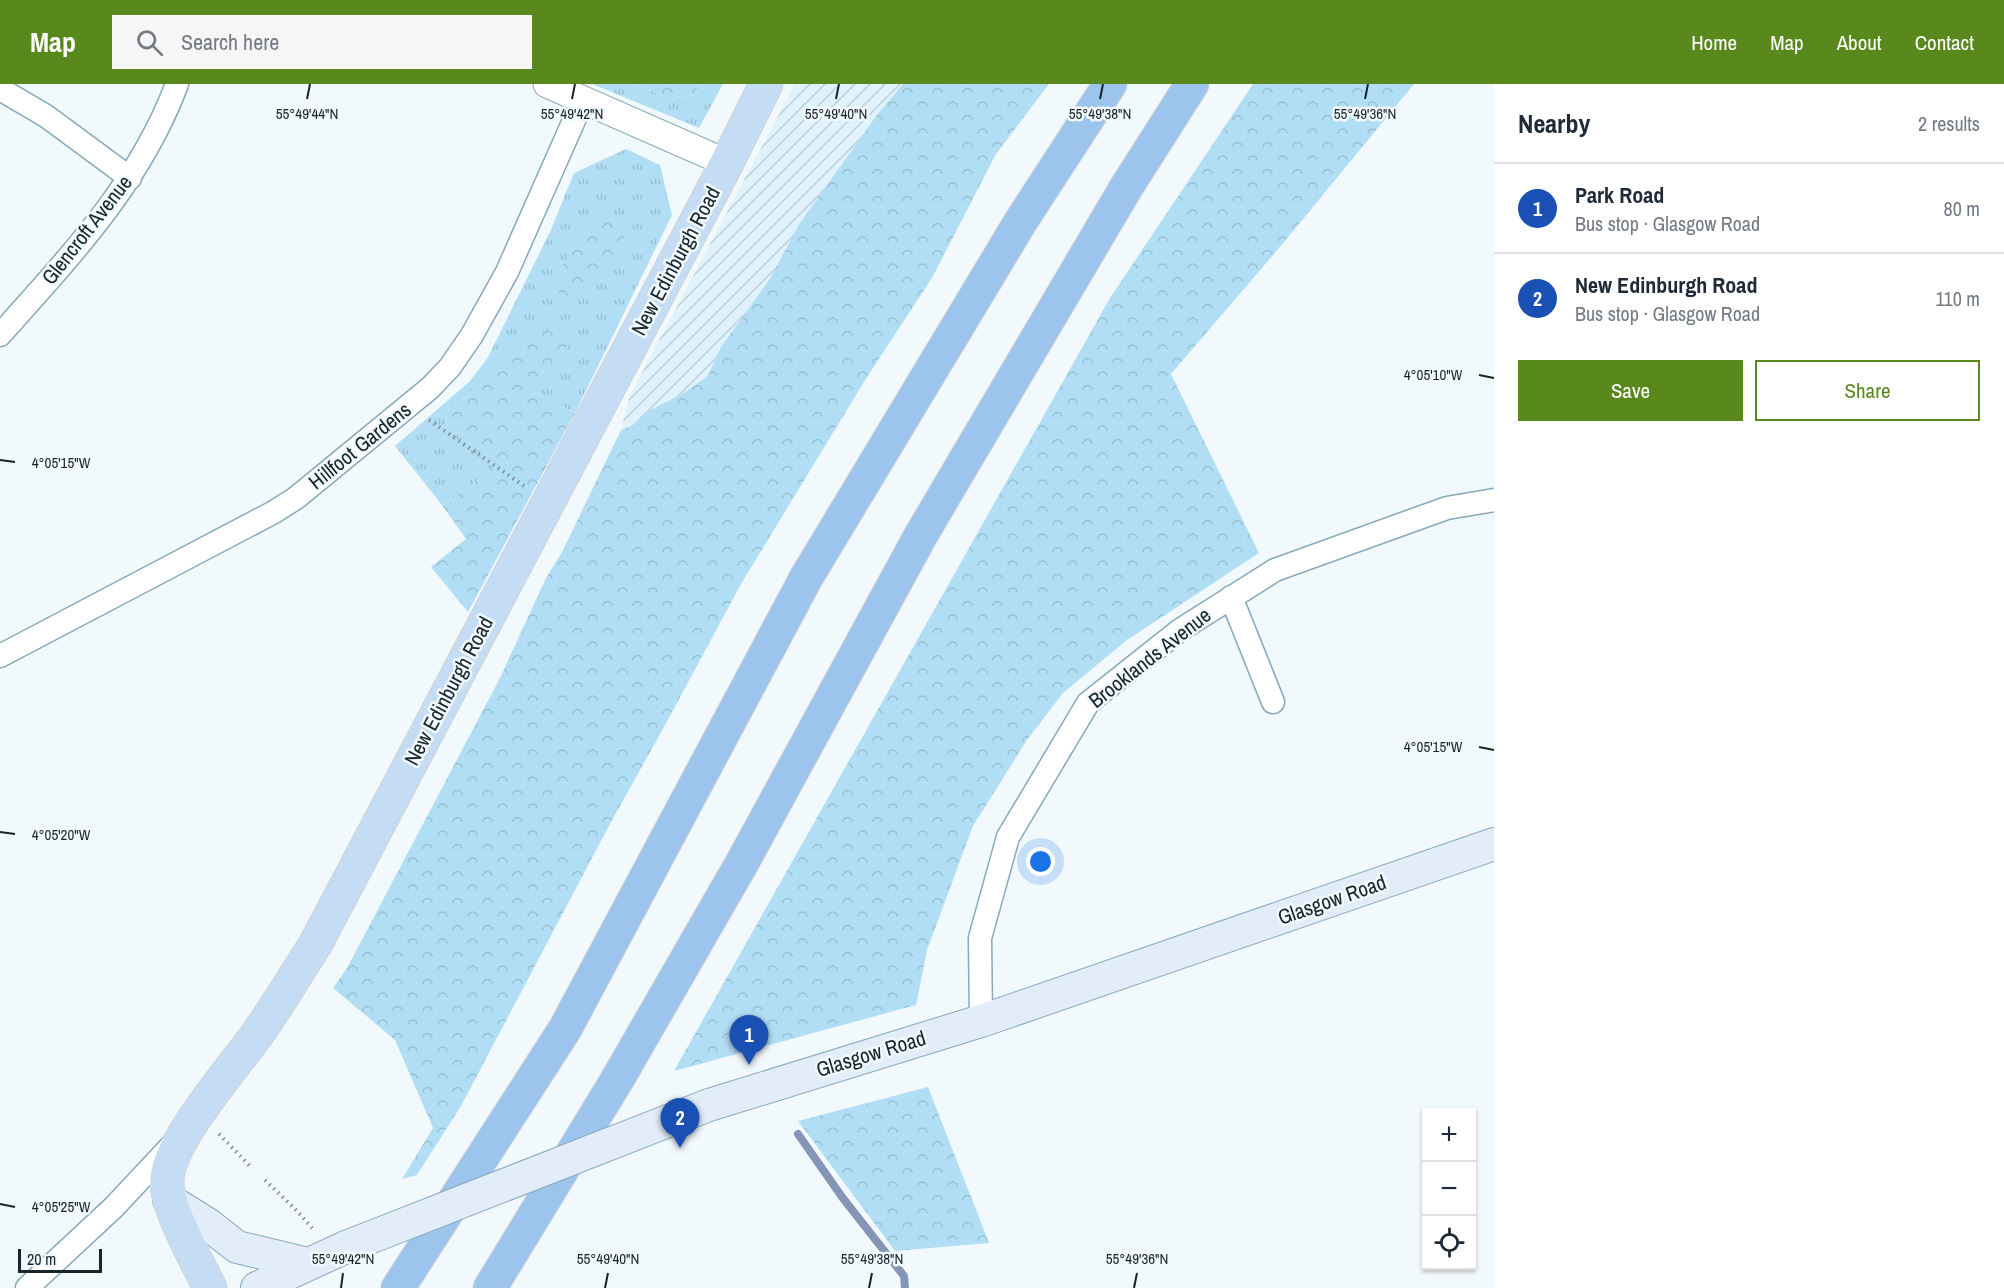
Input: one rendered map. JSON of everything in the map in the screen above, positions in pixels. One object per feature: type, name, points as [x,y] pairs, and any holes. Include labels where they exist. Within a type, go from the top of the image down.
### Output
[{"type":"highway","points":[[398,1288],[565,1029],[806,578],[1021,221],[1110,84]]},
{"type":"highway","points":[[490,1288],[617,1080],[742,863],[921,535],[1121,196],[1192,84]]},
{"type":"main road","name":"New Edinburgh Road","points":[[210,1288],[169,1200],[166,1181],[169,1165],[194,1121],[259,1032],[315,945],[549,503],[766,84]]},
{"type":"main road","name":"Glasgow Road","points":[[257,1288],[329,1255],[709,1105],[981,1021],[1494,844]]},
{"type":"main road","points":[[169,1200],[209,1225],[237,1247],[329,1255]]},
{"type":"street","name":"Glencroft Avenue","points":[[0,336],[93,230],[130,178],[154,136],[177,84]]},
{"type":"street","points":[[547,84],[727,163]]},
{"type":"street","points":[[0,89],[46,116],[130,178]]},
{"type":"street","name":"Hillfoot Gardens","points":[[0,656],[274,512],[296,498],[430,388],[450,367],[472,335],[507,272],[583,100]]},
{"type":"street","name":"Brooklands Avenue","points":[[981,1021],[980,938],[1008,837],[1088,703],[1180,630],[1275,570],[1447,508],[1494,500]]},
{"type":"street","points":[[1231,597],[1273,702]]},
{"type":"street","points":[[27,1288],[114,1208],[194,1121]]},
{"type":"path","points":[[409,407],[549,503]]},
{"type":"path","points":[[194,1121],[250,1166]]},
{"type":"path","points":[[265,1180],[295,1209],[329,1255]]},
{"type":"shaded area","points":[[795,84],[945,84],[722,418],[633,425],[621,430],[629,397]]},
{"type":"green space","points":[[592,84],[635,84],[669,99],[695,95],[699,84],[723,84],[699,128]]},
{"type":"green space","points":[[635,84],[699,84],[695,95],[669,99]]},
{"type":"green space","points":[[903,84],[1049,84],[996,154],[932,278],[867,377],[741,584],[611,822],[461,1106],[417,1175],[402,1179],[433,1128],[395,1040],[333,988],[347,968],[500,678],[546,578],[562,552],[621,430],[633,425],[649,411],[684,393],[708,376],[721,347],[770,279],[800,223],[877,115]]},
{"type":"green space","points":[[1253,84],[1414,84],[1285,241],[1171,374],[1259,553],[1127,640],[1063,693],[1027,740],[973,826],[927,950],[916,1005],[674,1071],[1110,298]]},
{"type":"green space","points":[[626,149],[660,165],[672,215],[575,413],[536,393],[533,387],[534,381],[568,346],[519,338],[468,395],[447,412],[446,423],[458,435],[491,458],[491,469],[486,475],[442,505],[395,446],[469,382],[487,359],[550,232],[574,173]]},
{"type":"green space","points":[[618,217],[625,238],[624,255],[597,273],[565,301],[559,299],[559,272],[570,254],[578,233],[596,220]]},
{"type":"green space","points":[[534,331],[560,331],[568,337],[568,346],[534,381],[533,387],[536,393],[575,413],[468,612],[431,567],[466,539],[442,505],[486,475],[491,469],[491,458],[458,435],[446,423],[447,412],[468,395],[519,338]]},
{"type":"green space","points":[[928,1087],[989,1243],[895,1251],[798,1121]]},
{"type":"waterway","points":[[798,1134],[842,1197],[904,1276],[905,1288]]},
{"type":"place","name":"Park Road","points":[[749,1065]]},
{"type":"place","name":"New Edinburgh Road","points":[[680,1148]]}]
